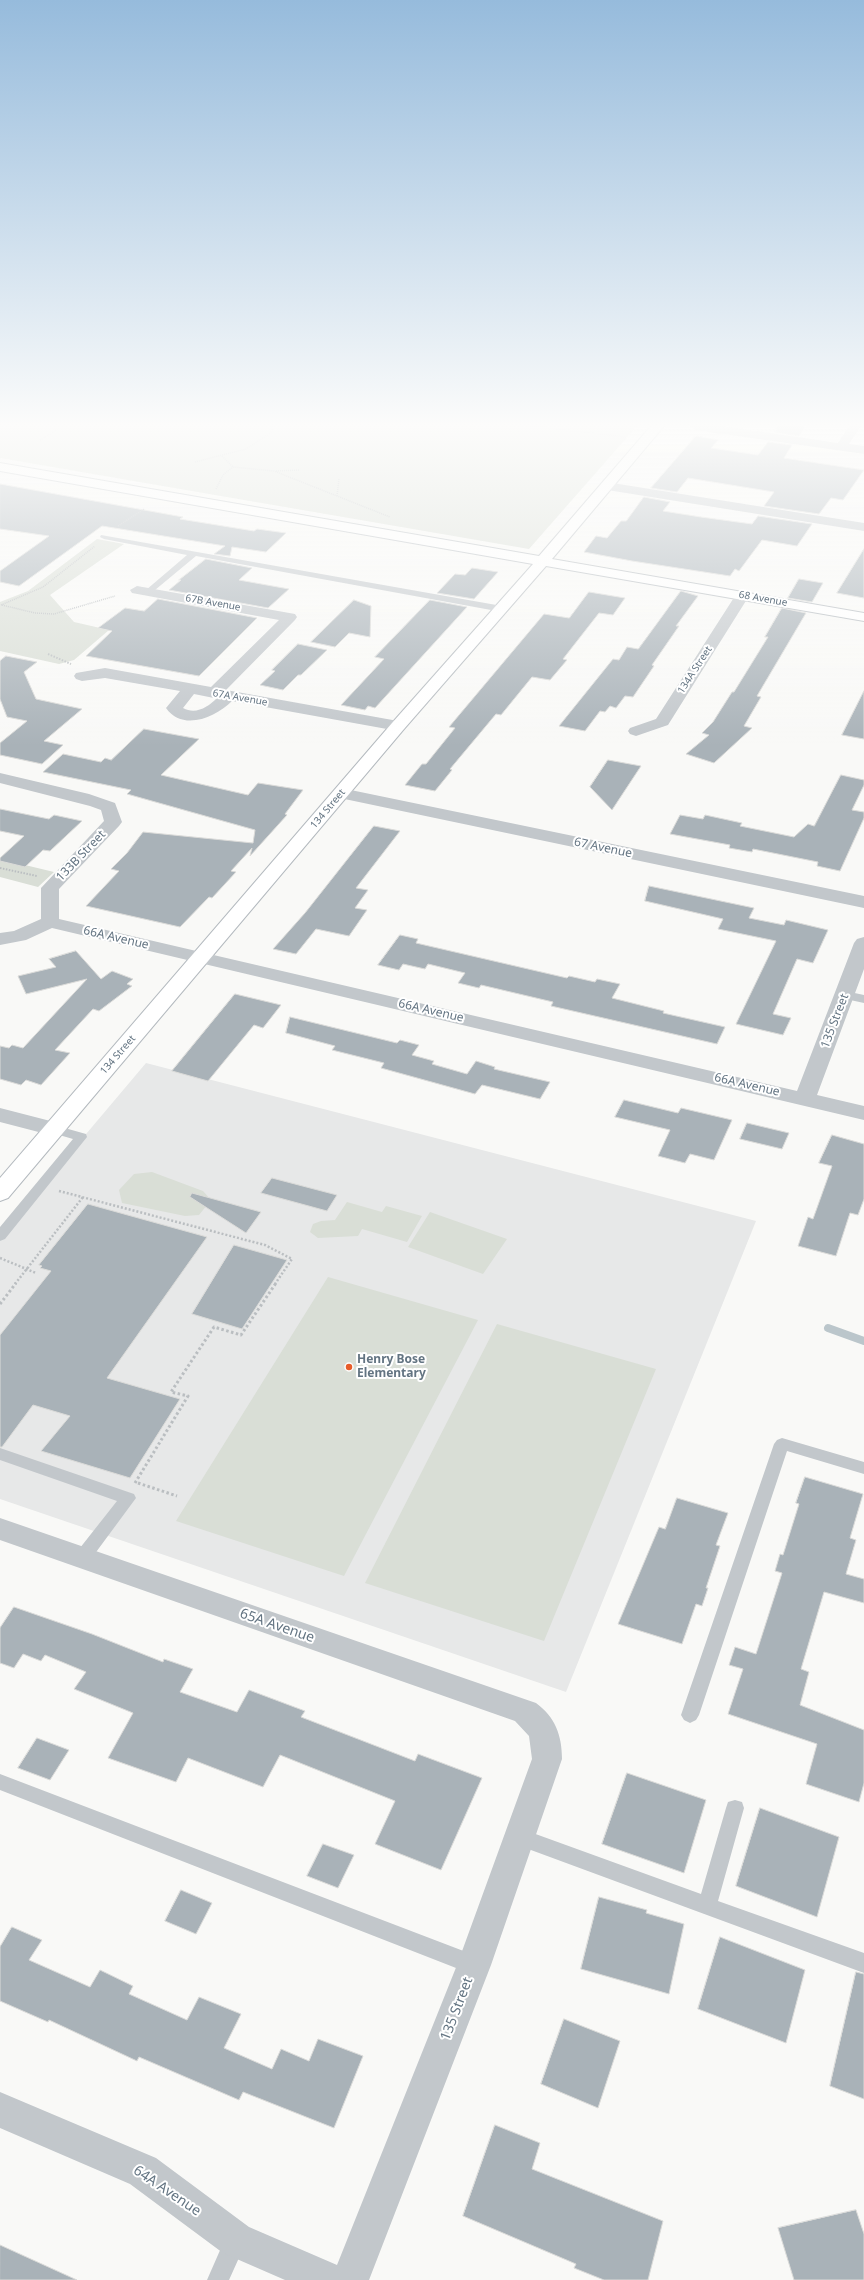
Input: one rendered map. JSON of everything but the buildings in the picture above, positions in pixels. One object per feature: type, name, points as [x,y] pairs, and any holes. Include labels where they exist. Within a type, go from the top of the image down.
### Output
[{"type":"street","name":"68 Avenue","points":[[377,532],[864,617]]},
{"type":"street","name":"134 Street","points":[[0,1193],[202,958],[398,726],[502,609],[566,532]]},
{"type":"street","name":"67B Avenue","points":[[143,591],[290,617],[221,694]]},
{"type":"street","name":"134A Street","points":[[636,731],[662,722],[742,596]]},
{"type":"street","name":"67A Avenue","points":[[76,671],[105,673],[398,726]]},
{"type":"street","points":[[190,689],[174,708],[177,712],[185,715],[208,713],[221,694]]},
{"type":"street","name":"133B Street","points":[[0,778],[28,787],[93,800],[109,807],[113,822],[50,888],[50,922]]},
{"type":"street","name":"67 Avenue","points":[[342,793],[864,902]]},
{"type":"street","points":[[0,939],[19,936],[50,922]]},
{"type":"street","name":"66A Avenue","points":[[50,922],[864,1113]]},
{"type":"street","name":"135 Street","points":[[805,1098],[854,997],[864,943]]},
{"type":"street","points":[[0,1115],[54,1129]]},
{"type":"street","name":"65A Avenue","points":[[0,1529],[525,1712],[538,1721],[545,1734]]},
{"type":"street","name":"135 Street","points":[[350,2280],[474,1965],[547,1760],[545,1734]]},
{"type":"street","name":"64A Avenue","points":[[0,2110],[143,2171],[236,2240],[328,2280]]},
{"type":"lane","points":[[104,537],[502,609]]},
{"type":"lane","points":[[143,591],[193,554]]},
{"type":"lane","points":[[0,1236],[81,1137],[54,1129]]},
{"type":"lane","points":[[690,1715],[782,1444],[864,1468]]},
{"type":"lane","points":[[0,1454],[128,1498],[82,1558]]},
{"type":"lane","points":[[0,1782],[474,1965]]},
{"type":"lane","points":[[707,1906],[736,1808]]},
{"type":"lane","points":[[519,1837],[864,1963]]},
{"type":"lane","points":[[218,2280],[236,2240]]},
{"type":"path","points":[[1,605],[43,587],[96,545]]},
{"type":"path","points":[[1,605],[35,613],[54,614],[116,596]]},
{"type":"path","points":[[48,654],[76,671]]},
{"type":"path","points":[[0,868],[41,877]]},
{"type":"path","points":[[52,1190],[265,1245],[292,1258],[241,1335],[214,1327],[172,1392],[188,1396],[134,1486]]},
{"type":"path","points":[[0,1304],[83,1197]]},
{"type":"path","points":[[0,1258],[28,1268],[36,1273]]},
{"type":"path","points":[[136,1482],[177,1496]]},
{"type":"shaded area","points":[[433,532],[544,532],[529,549]]},
{"type":"shaded area","points":[[97,539],[124,544],[50,595],[74,622],[109,630],[74,660],[59,664],[0,651],[0,602],[28,591]]},
{"type":"shaded area","points":[[0,859],[54,872],[38,887],[0,877]]},
{"type":"shaded area","name":"Henry Bose Elementary","points":[[146,1063],[756,1221],[566,1692],[0,1499],[0,1236]]},
{"type":"shaded area","points":[[152,1172],[203,1191],[211,1200],[199,1215],[185,1216],[122,1203],[119,1190],[134,1174]]},
{"type":"shaded area","points":[[347,1202],[382,1212],[386,1206],[422,1216],[407,1242],[362,1229],[358,1236],[318,1238],[310,1232],[313,1224],[321,1221],[335,1220]]},
{"type":"shaded area","points":[[430,1212],[507,1239],[483,1274],[408,1247]]},
{"type":"shaded area","points":[[328,1277],[478,1320],[344,1576],[176,1521]]},
{"type":"shaded area","points":[[497,1324],[656,1369],[544,1641],[365,1583]]},
{"type":"waterway","points":[[828,1328],[864,1341]]},
{"type":"place","name":"Henry Bose Elementary","points":[[349,1367]]}]
